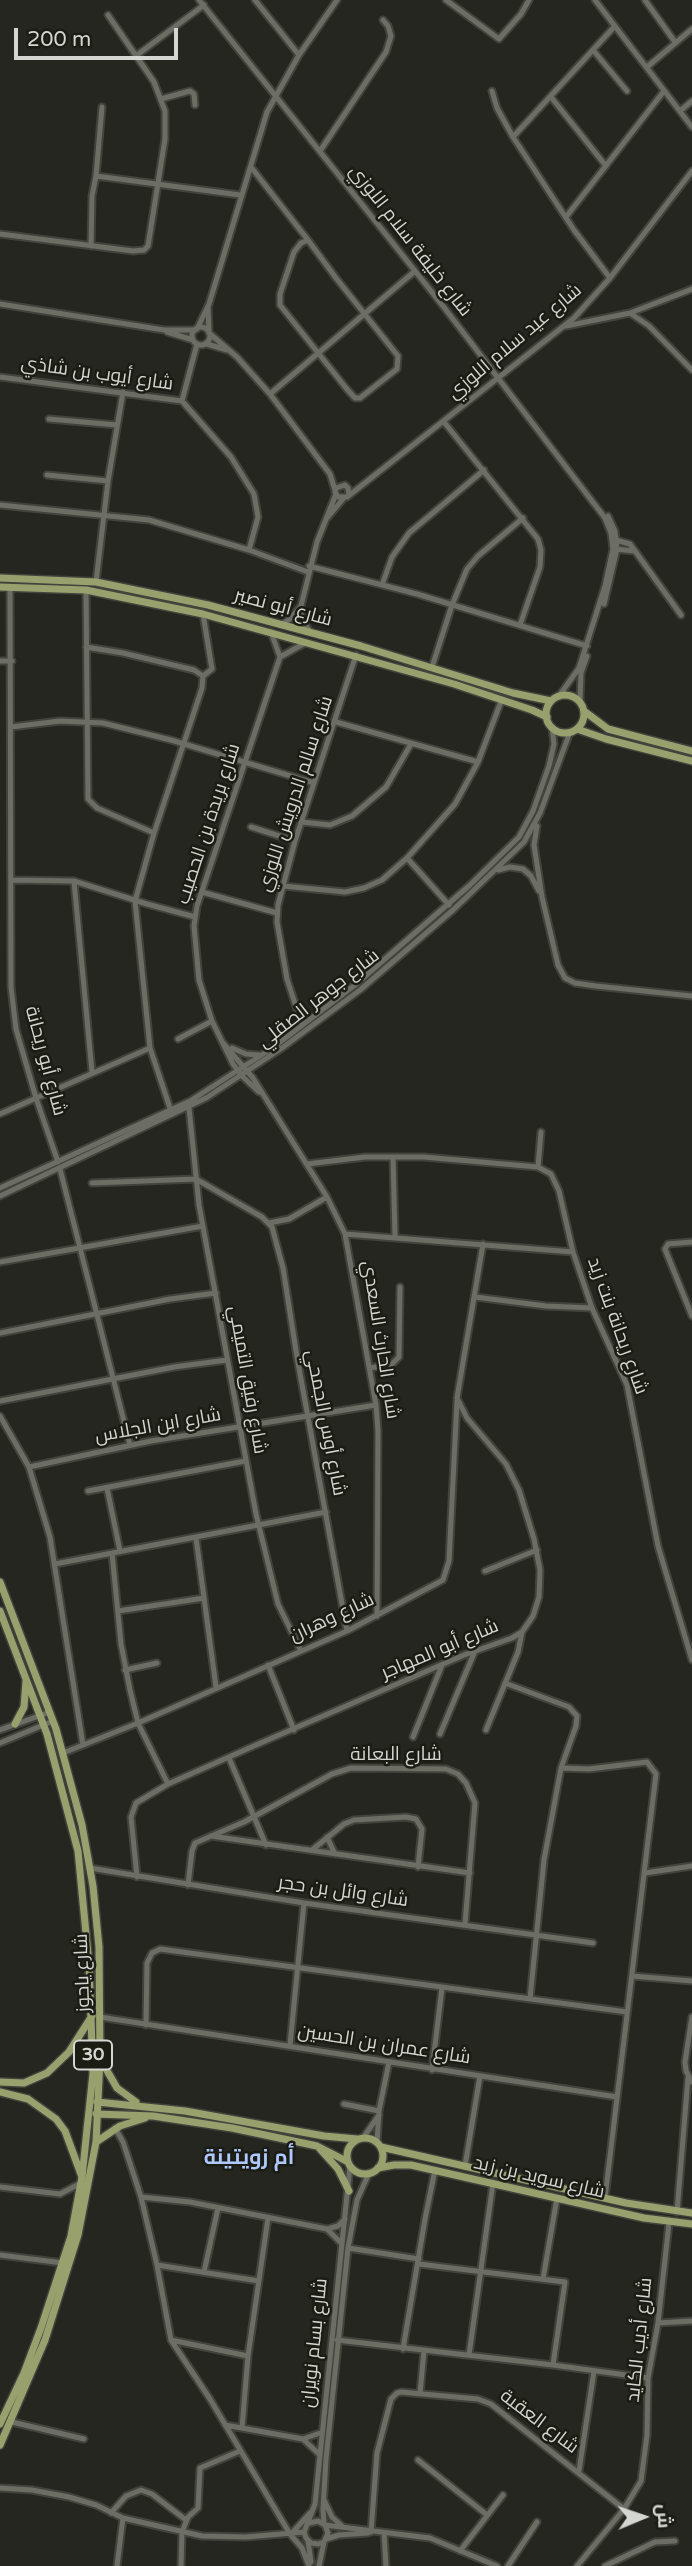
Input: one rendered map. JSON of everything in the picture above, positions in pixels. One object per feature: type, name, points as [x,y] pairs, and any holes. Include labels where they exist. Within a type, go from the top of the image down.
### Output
[{"type":"main road","name":"شارع أبو نصير","points":[[0,578],[96,582],[208,605],[432,667],[513,693],[551,701]]},
{"type":"main road","name":"شارع أبو نصير","points":[[0,587],[86,590],[203,614],[356,655],[502,699],[547,717]]},
{"type":"main road","points":[[573,730],[583,721],[584,711],[580,701],[568,695],[559,696],[551,701],[547,717],[552,727],[692,761]]},
{"type":"main road","points":[[584,711],[608,729],[692,751]]},
{"type":"main road","name":"شارع ياجوز","points":[[0,1582],[50,1712],[63,1754],[82,1825],[99,1947],[89,2114],[81,2180],[64,2263],[34,2346],[0,2424]]},
{"type":"main road","name":"شارع ياجوز","points":[[0,1611],[44,1724],[78,1852],[100,2057],[96,2143],[78,2235],[62,2291],[12,2422],[0,2445]]},
{"type":"main road","points":[[15,1724],[24,1707],[26,1681]]},
{"type":"main road","points":[[0,2082],[33,2081],[54,2067],[96,2017]]},
{"type":"main road","points":[[100,2057],[111,2081],[123,2095],[153,2112]]},
{"type":"main road","points":[[17,2083],[17,2095]]},
{"type":"main road","points":[[0,2092],[37,2103],[61,2125],[81,2180]]},
{"type":"main road","points":[[89,2114],[153,2112],[209,2115],[324,2136],[360,2138],[379,2145],[383,2158],[378,2168],[369,2173],[359,2173],[349,2164],[317,2146],[153,2112],[90,2101]]},
{"type":"main road","points":[[96,2143],[115,2128],[153,2112]]},
{"type":"main road","points":[[349,2164],[349,2146],[360,2138]]},
{"type":"main road","name":"شارع سويد بن زيد","points":[[379,2145],[605,2198],[692,2213]]},
{"type":"main road","points":[[317,2146],[338,2169],[349,2191]]},
{"type":"main road","name":"شارع سويد بن زيد","points":[[378,2168],[403,2165],[669,2223],[692,2224]]},
{"type":"street","points":[[255,0],[299,55]]},
{"type":"street","points":[[182,401],[196,330],[209,304],[261,127],[299,55],[337,0]]},
{"type":"street","points":[[446,0],[499,39],[521,15],[530,0]]},
{"type":"street","points":[[595,0],[692,127]]},
{"type":"street","points":[[645,0],[675,42]]},
{"type":"street","points":[[137,55],[202,3]]},
{"type":"street","name":"شارع خليفة سلام اللوزي","points":[[202,3],[612,522],[615,540],[614,568],[581,673],[580,701]]},
{"type":"street","points":[[0,234],[134,251],[144,250],[150,241],[166,129],[161,99],[137,55],[108,15]]},
{"type":"street","points":[[320,151],[386,52],[391,36],[383,20]]},
{"type":"street","points":[[513,137],[614,27]]},
{"type":"street","points":[[647,67],[692,29]]},
{"type":"street","points":[[593,50],[627,91]]},
{"type":"street","points":[[161,99],[190,91],[194,94],[195,105]]},
{"type":"street","points":[[492,91],[513,137],[610,278]]},
{"type":"street","points":[[566,217],[664,91]]},
{"type":"street","points":[[551,97],[606,166]]},
{"type":"street","points":[[680,111],[692,101]]},
{"type":"street","points":[[91,246],[92,197],[102,107]]},
{"type":"street","points":[[251,167],[308,240],[363,313],[398,356],[397,369],[357,398],[280,305],[279,299],[290,259],[297,247],[308,240]]},
{"type":"street","name":"شارع عيد سلام اللوزي","points":[[325,520],[362,484],[563,327],[610,278],[692,171]]},
{"type":"street","points":[[96,176],[240,195]]},
{"type":"street","points":[[270,394],[415,271]]},
{"type":"street","points":[[563,327],[630,313],[692,289]]},
{"type":"street","points":[[0,304],[164,330],[202,328],[233,353],[270,394],[330,474],[345,486],[346,497]]},
{"type":"street","points":[[206,344],[209,340],[209,304]]},
{"type":"street","points":[[630,313],[642,319],[692,370]]},
{"type":"street","points":[[164,330],[233,353]]},
{"type":"street","name":"شارع أيوب بن شاذي","points":[[0,377],[182,401],[231,457],[254,494],[258,517],[249,550]]},
{"type":"street","points":[[96,582],[108,481],[123,392]]},
{"type":"street","points":[[49,419],[117,425]]},
{"type":"street","points":[[444,422],[538,539],[541,560],[520,625]]},
{"type":"street","points":[[382,585],[392,557],[409,533],[484,470]]},
{"type":"street","points":[[330,474],[336,492],[346,497]]},
{"type":"street","points":[[47,475],[108,481]]},
{"type":"street","name":"شارع عيد سلام اللوزي","points":[[345,486],[362,484]]},
{"type":"street","points":[[336,492],[345,486]]},
{"type":"street","name":"شارع عيد سلام اللوزي","points":[[301,606],[309,569],[336,492]]},
{"type":"street","points":[[0,505],[149,520],[309,569],[382,585],[588,647]]},
{"type":"street","points":[[432,667],[452,605],[472,562],[523,519]]},
{"type":"street","points":[[615,540],[627,542],[635,551],[681,615]]},
{"type":"street","points":[[615,549],[635,551]]},
{"type":"street","name":"شارع أبو ريحانة","points":[[10,588],[12,661],[9,949],[16,1029],[59,1165],[131,1445]]},
{"type":"street","points":[[86,590],[89,802],[154,833]]},
{"type":"street","points":[[282,624],[301,606]]},
{"type":"street","points":[[301,606],[302,619],[310,632]]},
{"type":"street","points":[[171,1111],[150,1048],[135,901],[154,833],[202,688],[203,676],[212,668],[203,614]]},
{"type":"street","points":[[270,631],[280,657],[307,642]]},
{"type":"street","name":"شارع خليفة سلام اللوزي","points":[[559,696],[575,676],[588,647]]},
{"type":"street","points":[[86,648],[123,653],[183,668],[203,676]]},
{"type":"street","name":"شارع سالم الدرويش اللوزي","points":[[302,1025],[287,979],[277,914],[295,841],[356,655]]},
{"type":"street","name":"شارع بريدة بن الحصيب","points":[[240,1074],[212,1021],[199,980],[195,916],[280,657]]},
{"type":"street","points":[[0,661],[12,661]]},
{"type":"street","points":[[283,886],[335,893],[356,890],[382,880],[407,858],[455,804],[478,762],[502,699]]},
{"type":"street","points":[[11,727],[60,721],[88,721],[116,726],[314,783]]},
{"type":"street","points":[[336,722],[478,762]]},
{"type":"street","name":"شارع جوهر الصقلي","points":[[0,1188],[189,1108],[349,998],[451,907],[513,844],[526,825],[549,766],[554,744],[552,727]]},
{"type":"street","name":"شارع جوهر الصقلي","points":[[247,1069],[497,870],[524,842],[540,813],[573,730]]},
{"type":"street","points":[[302,821],[330,825],[352,816],[386,787],[411,744]]},
{"type":"street","points":[[0,788],[10,788]]},
{"type":"street","points":[[540,813],[534,845],[541,897],[561,973],[569,981],[692,996]]},
{"type":"street","points":[[251,827],[295,841]]},
{"type":"street","points":[[407,858],[451,907]]},
{"type":"street","points":[[497,870],[510,867],[523,869],[531,876],[541,897]]},
{"type":"street","points":[[11,880],[74,881],[135,901],[195,916]]},
{"type":"street","points":[[74,881],[92,1072]]},
{"type":"street","points":[[202,892],[277,914]]},
{"type":"street","points":[[0,950],[9,949]]},
{"type":"street","points":[[178,1039],[212,1021]]},
{"type":"street","points":[[226,1045],[246,1054],[262,1055]]},
{"type":"street","name":"شارع بريدة بن الحصيب","points":[[226,1045],[247,1069]]},
{"type":"street","points":[[0,1114],[150,1048]]},
{"type":"street","name":"شارع الحارث السعدي","points":[[247,1069],[327,1197],[345,1234],[376,1405],[377,1616]]},
{"type":"street","name":"شارع جوهر الصقلي","points":[[0,1196],[240,1074]]},
{"type":"street","name":"شارع الحارث السعدي","points":[[240,1074],[262,1094]]},
{"type":"street","name":"شارع رفيق التميمي","points":[[189,1108],[203,1226],[258,1526],[278,1604],[300,1651]]},
{"type":"street","points":[[307,1164],[365,1157],[393,1157],[538,1167],[541,1132]]},
{"type":"street","points":[[393,1157],[395,1236]]},
{"type":"street","name":"شارع ريحانة بنت زيد","points":[[538,1167],[551,1174],[556,1181],[573,1252],[592,1308],[627,1385],[658,1546],[692,1660]]},
{"type":"street","points":[[92,1182],[196,1179],[269,1223],[293,1217],[327,1197]]},
{"type":"street","name":"شارع أوس الجمحي","points":[[269,1223],[281,1258],[347,1631]]},
{"type":"street","points":[[0,1262],[203,1226]]},
{"type":"street","points":[[345,1234],[573,1252]]},
{"type":"street","points":[[692,1242],[668,1244],[665,1249],[692,1316]]},
{"type":"street","points":[[457,1398],[483,1244]]},
{"type":"street","points":[[370,1367],[392,1364],[399,1357],[400,1287]]},
{"type":"street","points":[[0,1333],[216,1293]]},
{"type":"street","points":[[475,1297],[546,1306],[592,1308]]},
{"type":"street","points":[[0,1401],[174,1367],[227,1360]]},
{"type":"street","name":"شارع أبو المهاجر","points":[[137,1877],[132,1809],[136,1803],[168,1784],[442,1665],[512,1638],[522,1632],[533,1616],[539,1597],[540,1570],[537,1550],[513,1475],[467,1418],[457,1398]]},
{"type":"street","name":"شارع وهران","points":[[63,1754],[347,1631],[437,1585],[446,1573],[457,1398]]},
{"type":"street","name":"شارع ابن الجلاس","points":[[29,1467],[131,1445],[376,1405]]},
{"type":"street","points":[[0,1416],[29,1467],[42,1507],[55,1564],[83,1745]]},
{"type":"street","points":[[88,1491],[245,1461]]},
{"type":"street","points":[[107,1488],[120,1551]]},
{"type":"street","points":[[55,1564],[326,1513]]},
{"type":"street","points":[[196,1538],[216,1687]]},
{"type":"street","points":[[485,1571],[537,1550]]},
{"type":"street","points":[[112,1553],[125,1670],[138,1723],[168,1784]]},
{"type":"street","points":[[118,1611],[204,1598]]},
{"type":"street","points":[[486,1730],[518,1652],[522,1632]]},
{"type":"street","points":[[440,1734],[475,1651]]},
{"type":"street","points":[[125,1670],[158,1663]]},
{"type":"street","points":[[268,1665],[294,1730]]},
{"type":"street","points":[[413,1737],[442,1665]]},
{"type":"street","points":[[505,1683],[576,1712],[576,1726],[561,1768],[544,1860],[530,1999]]},
{"type":"street","points":[[0,1730],[50,1712]]},
{"type":"street","points":[[0,1743],[53,1721]]},
{"type":"street","points":[[229,1758],[266,1845]]},
{"type":"street","points":[[561,1768],[589,1769],[637,1761],[647,1762],[656,1774],[605,2198]]},
{"type":"street","name":"شارع البعانة","points":[[188,1885],[193,1847],[200,1840],[255,1816],[332,1774],[351,1768],[446,1769],[458,1774],[466,1783],[475,1803],[466,1924]]},
{"type":"street","points":[[311,1850],[344,1824],[354,1820],[388,1817],[416,1819],[422,1829],[418,1867]]},
{"type":"street","points":[[211,1836],[470,1873]]},
{"type":"street","points":[[327,1837],[335,1854]]},
{"type":"street","points":[[645,1873],[692,1866]]},
{"type":"street","name":"شارع وائل بن حجر","points":[[90,1868],[304,1903],[593,1943]]},
{"type":"street","points":[[290,2045],[304,1903]]},
{"type":"street","points":[[146,2025],[146,1963],[156,1950],[167,1949],[627,2011]]},
{"type":"street","points":[[632,1976],[692,1982]]},
{"type":"street","points":[[432,2070],[442,1988]]},
{"type":"street","name":"شارع عمران بن الحسين","points":[[96,2017],[617,2097]]},
{"type":"street","points":[[677,2212],[690,2080],[685,2062],[692,2017]]},
{"type":"street","points":[[379,2145],[379,2113],[389,2062]]},
{"type":"street","points":[[465,2166],[480,2076]]},
{"type":"street","points":[[344,2104],[379,2113]]},
{"type":"street","points":[[360,2138],[379,2113]]},
{"type":"street","points":[[115,2128],[124,2142],[141,2197],[157,2265],[170,2340],[302,2548],[310,2566]]},
{"type":"street","points":[[683,2142],[692,2143]]},
{"type":"street","name":"شارع بسام نويران","points":[[325,2524],[323,2498],[345,2246],[349,2164]]},
{"type":"street","points":[[403,2349],[435,2171]]},
{"type":"street","name":"شارع بسام نويران","points":[[309,2523],[314,2504],[320,2433],[345,2246],[357,2200],[369,2173]]},
{"type":"street","points":[[0,2187],[61,2194],[81,2180]]},
{"type":"street","points":[[469,2355],[493,2183]]},
{"type":"street","points":[[141,2197],[171,2199],[327,2229],[338,2226],[345,2219]]},
{"type":"street","points":[[543,2279],[557,2198]]},
{"type":"street","points":[[204,2272],[218,2208]]},
{"type":"street","points":[[242,2428],[248,2356],[268,2218]]},
{"type":"street","name":"شارع أديب الكايد","points":[[578,2566],[624,2509],[637,2489],[643,2473],[648,2378],[659,2323],[669,2223]]},
{"type":"street","points":[[327,2229],[345,2246],[419,2262],[564,2282],[566,2285],[553,2365]]},
{"type":"street","points":[[0,2255],[64,2263]]},
{"type":"street","points":[[157,2265],[258,2281]]},
{"type":"street","points":[[659,2323],[692,2321]]},
{"type":"street","points":[[170,2340],[248,2356]]},
{"type":"street","points":[[337,2340],[648,2378]]},
{"type":"street","points":[[420,2393],[424,2351]]},
{"type":"street","points":[[579,2471],[594,2371]]},
{"type":"street","name":"شارع العقبة","points":[[371,2532],[376,2460],[391,2399],[397,2393],[478,2399],[491,2404],[624,2509]]},
{"type":"street","points":[[0,2404],[8,2409]]},
{"type":"street","points":[[12,2422],[84,2439]]},
{"type":"street","points":[[225,2425],[303,2439],[320,2433]]},
{"type":"street","points":[[303,2439],[319,2454]]},
{"type":"street","points":[[181,2566],[181,2532],[186,2520],[199,2504],[201,2469],[240,2451]]},
{"type":"street","points":[[418,2460],[487,2515]]},
{"type":"street","points":[[0,2481],[8,2487]]},
{"type":"street","points":[[0,2488],[69,2497],[96,2505],[123,2518],[181,2532],[227,2537],[304,2532]]},
{"type":"street","points":[[111,2513],[126,2496],[135,2490],[141,2490],[152,2494],[186,2520]]},
{"type":"street","points":[[460,2551],[503,2495]]},
{"type":"street","points":[[323,2498],[335,2521],[348,2529]]},
{"type":"street","points":[[291,2534],[305,2520],[314,2504]]},
{"type":"street","points":[[117,2566],[123,2518]]},
{"type":"street","points":[[304,2532],[309,2523],[315,2521],[348,2529],[417,2535],[497,2566]]},
{"type":"street","points":[[508,2566],[537,2522]]},
{"type":"street","points":[[320,2566],[328,2533],[325,2524]]},
{"type":"street","points":[[304,2532],[308,2541],[310,2566]]},
{"type":"street","points":[[308,2541],[314,2544],[343,2534],[371,2532]]},
{"type":"street","points":[[384,2533],[386,2566]]},
{"type":"street","points":[[605,2566],[655,2542],[675,2541]]},
{"type":"district","name":"أم زويتينة","points":[[249,2158]]}]
